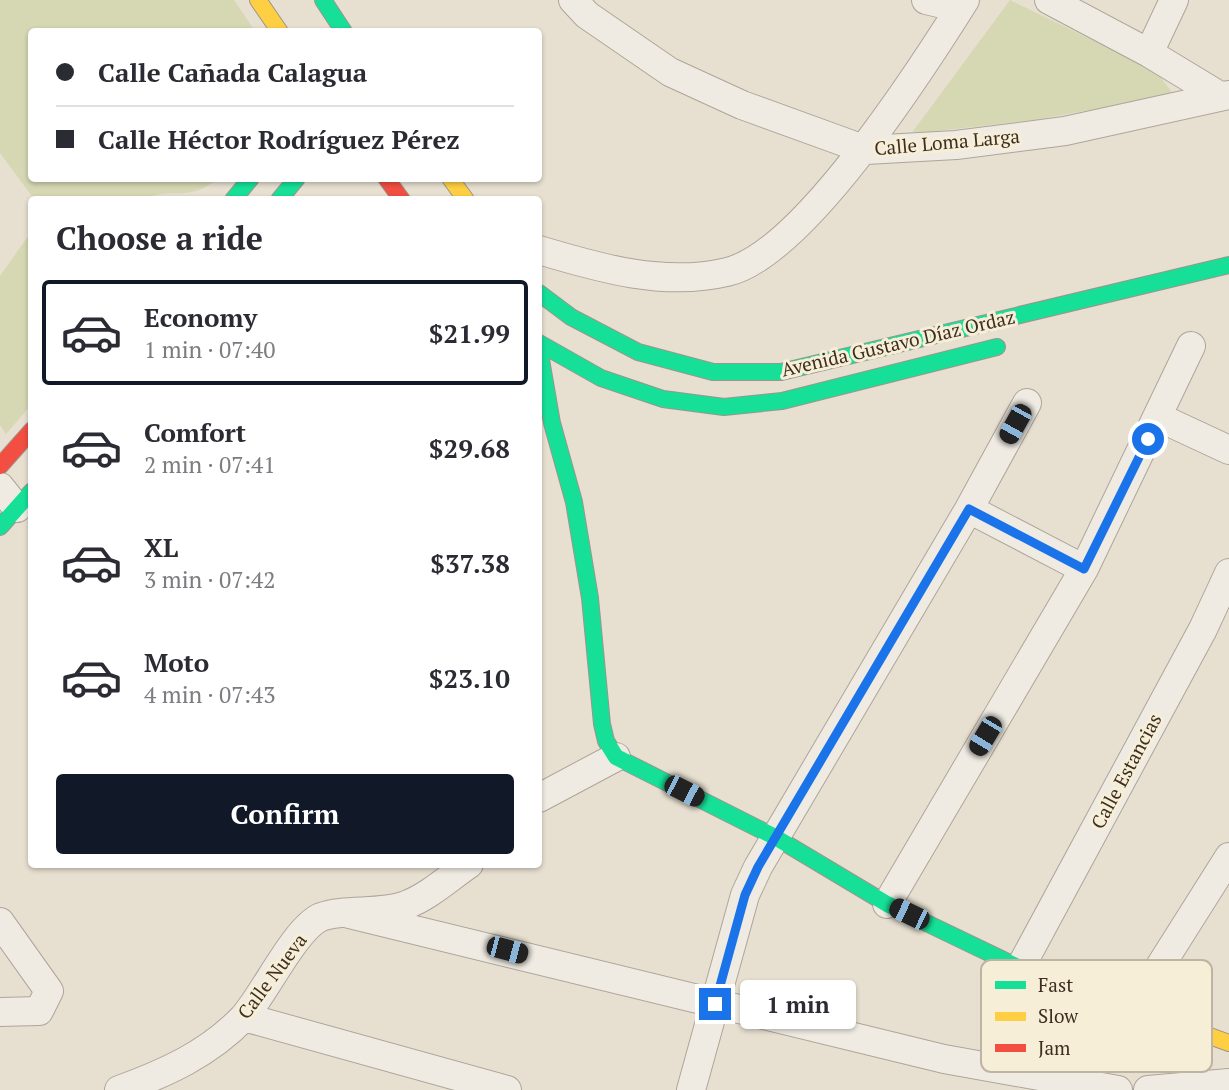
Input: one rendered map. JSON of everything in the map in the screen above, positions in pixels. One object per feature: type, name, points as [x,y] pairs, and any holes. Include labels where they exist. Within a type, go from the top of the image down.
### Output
[{"type":"street","points":[[258,0],[276,28]]},
{"type":"street","points":[[323,0],[341,28]]},
{"type":"street","name":"Calle Loma Larga","points":[[573,0],[587,15],[670,72],[742,105],[866,149],[956,145],[1065,131],[1225,96]]},
{"type":"street","points":[[542,251],[598,267],[681,279],[730,272],[777,246],[866,149],[962,4],[926,0]]},
{"type":"street","points":[[1049,0],[1225,96]]},
{"type":"street","points":[[1149,53],[1174,0]]},
{"type":"street","points":[[236,196],[248,182]]},
{"type":"street","points":[[282,196],[294,182]]},
{"type":"street","name":"Avenida Gustavo Díaz Ordaz","points":[[542,295],[571,317],[638,352],[713,372],[781,372],[1229,265]]},
{"type":"street","name":"Avenida Gustavo Díaz Ordaz","points":[[542,347],[613,382],[663,398],[724,407],[782,401],[1007,345]]},
{"type":"street","points":[[887,904],[1084,569],[1191,346]]},
{"type":"street","points":[[542,364],[552,423],[579,529],[590,598],[602,724],[606,741],[616,757],[775,837],[887,904],[1003,960]]},
{"type":"street","points":[[691,1090],[745,895],[775,837],[969,509],[1027,403]]},
{"type":"street","points":[[1158,417],[1229,450]]},
{"type":"street","points":[[0,466],[28,434]]},
{"type":"street","points":[[969,509],[1084,569]]},
{"type":"street","name":"Calle Estancias","points":[[1025,960],[1216,626],[1229,573]]},
{"type":"street","points":[[542,796],[616,757]]},
{"type":"street","points":[[1164,960],[1229,857]]},
{"type":"street","name":"Calle Nueva","points":[[120,1090],[164,1073],[202,1053],[244,1017],[310,926],[322,917],[406,905],[463,868]]},
{"type":"street","points":[[349,914],[507,950],[944,1059],[981,1066]]},
{"type":"street","points":[[0,922],[49,991],[39,1011],[0,1012]]},
{"type":"street","points":[[244,1017],[507,1090]]},
{"type":"street","points":[[1212,1037],[1229,1043]]},
{"type":"street","points":[[1017,1072],[1118,1090]]},
{"type":"street","points":[[1148,1090],[1229,1083]]},
{"type":"green space","points":[[0,0],[234,0],[253,28],[28,28],[28,182],[213,182],[207,186],[189,192],[151,196],[32,196],[0,153]]},
{"type":"green space","points":[[1010,0],[1156,71],[1174,95],[1034,120],[911,134]]},
{"type":"green space","points":[[28,236],[28,408],[6,434],[0,425],[0,276]]},
{"type":"traffic: fast","points":[[323,0],[341,28]]},
{"type":"traffic: fast","points":[[236,196],[248,182]]},
{"type":"traffic: fast","points":[[282,196],[294,182]]},
{"type":"traffic: fast","points":[[542,295],[571,317],[638,352],[713,372],[781,372],[1229,265]]},
{"type":"traffic: fast","points":[[542,345],[601,378],[663,399],[724,407],[782,401],[997,347]]},
{"type":"traffic: fast","points":[[542,365],[552,423],[574,502],[590,598],[602,724],[606,741],[616,757],[775,837],[887,904],[1003,960]]},
{"type":"traffic: fast","points":[[0,527],[28,496]]},
{"type":"traffic: slow","points":[[258,0],[277,28]]},
{"type":"traffic: slow","points":[[453,182],[463,196]]},
{"type":"traffic: slow","points":[[1212,1037],[1229,1043]]},
{"type":"traffic: jam","points":[[389,182],[399,196]]},
{"type":"traffic: jam","points":[[0,466],[28,434]]},
{"type":"route","points":[[715,1004],[745,895],[758,867],[969,509],[1084,569],[1148,439]]}]
